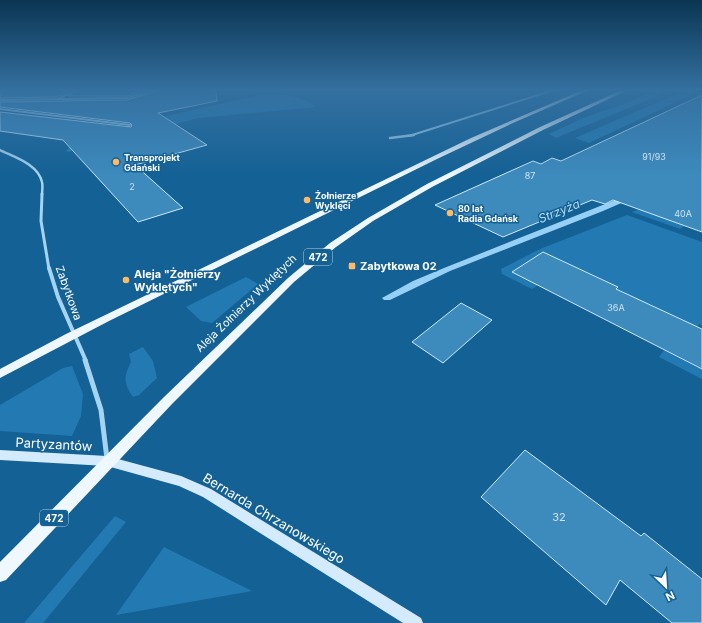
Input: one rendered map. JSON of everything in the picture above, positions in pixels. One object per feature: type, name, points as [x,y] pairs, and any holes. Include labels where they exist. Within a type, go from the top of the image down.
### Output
[{"type":"main road","points":[[0,374],[74,335],[461,145],[520,118]]},
{"type":"main road","name":"Aleja Żołnierzy Wyklętych","points":[[0,574],[107,461],[279,292],[333,246],[381,213],[429,186],[562,118]]},
{"type":"street","points":[[74,118],[130,125]]},
{"type":"street","points":[[390,138],[412,136],[467,118]]},
{"type":"street","name":"Zabytkowa","points":[[0,150],[28,164],[36,171],[42,182],[41,221],[49,270],[58,297],[88,366],[101,410],[107,461]]},
{"type":"street","name":"Partyzantów","points":[[0,455],[107,461]]},
{"type":"street","name":"Bernarda Chrzanowskiego","points":[[107,461],[181,481],[207,493],[416,623]]},
{"type":"shaded area","points":[[158,118],[198,118],[68,152],[66,151],[71,145],[136,123]]},
{"type":"shaded area","points":[[583,118],[604,118],[556,138],[549,134]]},
{"type":"shaded area","points":[[621,118],[642,118],[589,143],[575,138]]},
{"type":"shaded area","points":[[668,198],[684,226],[680,229],[632,212]]},
{"type":"shaded area","points":[[627,215],[702,242],[702,326],[699,324],[697,327],[616,289],[618,287],[585,271],[583,274],[543,252],[512,272],[538,285],[532,289],[502,274],[501,269],[540,249]]},
{"type":"shaded area","points":[[246,277],[258,284],[212,323],[201,321],[186,307]]},
{"type":"shaded area","points":[[143,347],[153,361],[157,378],[139,395],[133,397],[126,384],[126,376],[131,362],[129,354]]},
{"type":"shaded area","points":[[664,350],[698,368],[702,363],[702,379],[659,357]]},
{"type":"shaded area","points":[[72,366],[83,394],[81,416],[72,436],[0,431],[0,405],[63,368]]},
{"type":"shaded area","points":[[115,516],[126,522],[43,623],[24,623]]},
{"type":"shaded area","points":[[164,547],[252,591],[116,615]]},
{"type":"building","points":[[0,118],[53,118],[131,127],[132,125],[130,123],[90,118],[166,118],[207,145],[135,165],[183,208],[138,222],[63,140],[0,131]]},
{"type":"building","points":[[653,118],[702,118],[702,232],[613,200],[605,204],[592,200],[503,237],[435,205],[533,161],[541,164],[552,158],[561,161]]},
{"type":"building","points":[[543,252],[618,287],[616,289],[702,329],[702,369],[512,272]]},
{"type":"building","points":[[461,303],[492,320],[443,363],[412,342]]},
{"type":"building","points":[[525,450],[641,536],[644,533],[702,579],[702,623],[672,623],[620,580],[606,605],[481,497]]},
{"type":"waterway","name":"Strzyża","points":[[387,298],[447,269],[631,197]]},
{"type":"place","name":"Transprojekt Gdański","points":[[116,162]]},
{"type":"place","name":"Żołnierze Wyklęci","points":[[307,200]]},
{"type":"place","name":"80 lat Radia Gdańsk","points":[[450,213]]},
{"type":"place","name":"Zabytkowa 02","points":[[352,266]]},
{"type":"place","name":"Aleja \"Żołnierzy Wyklętych\"","points":[[126,280]]}]
